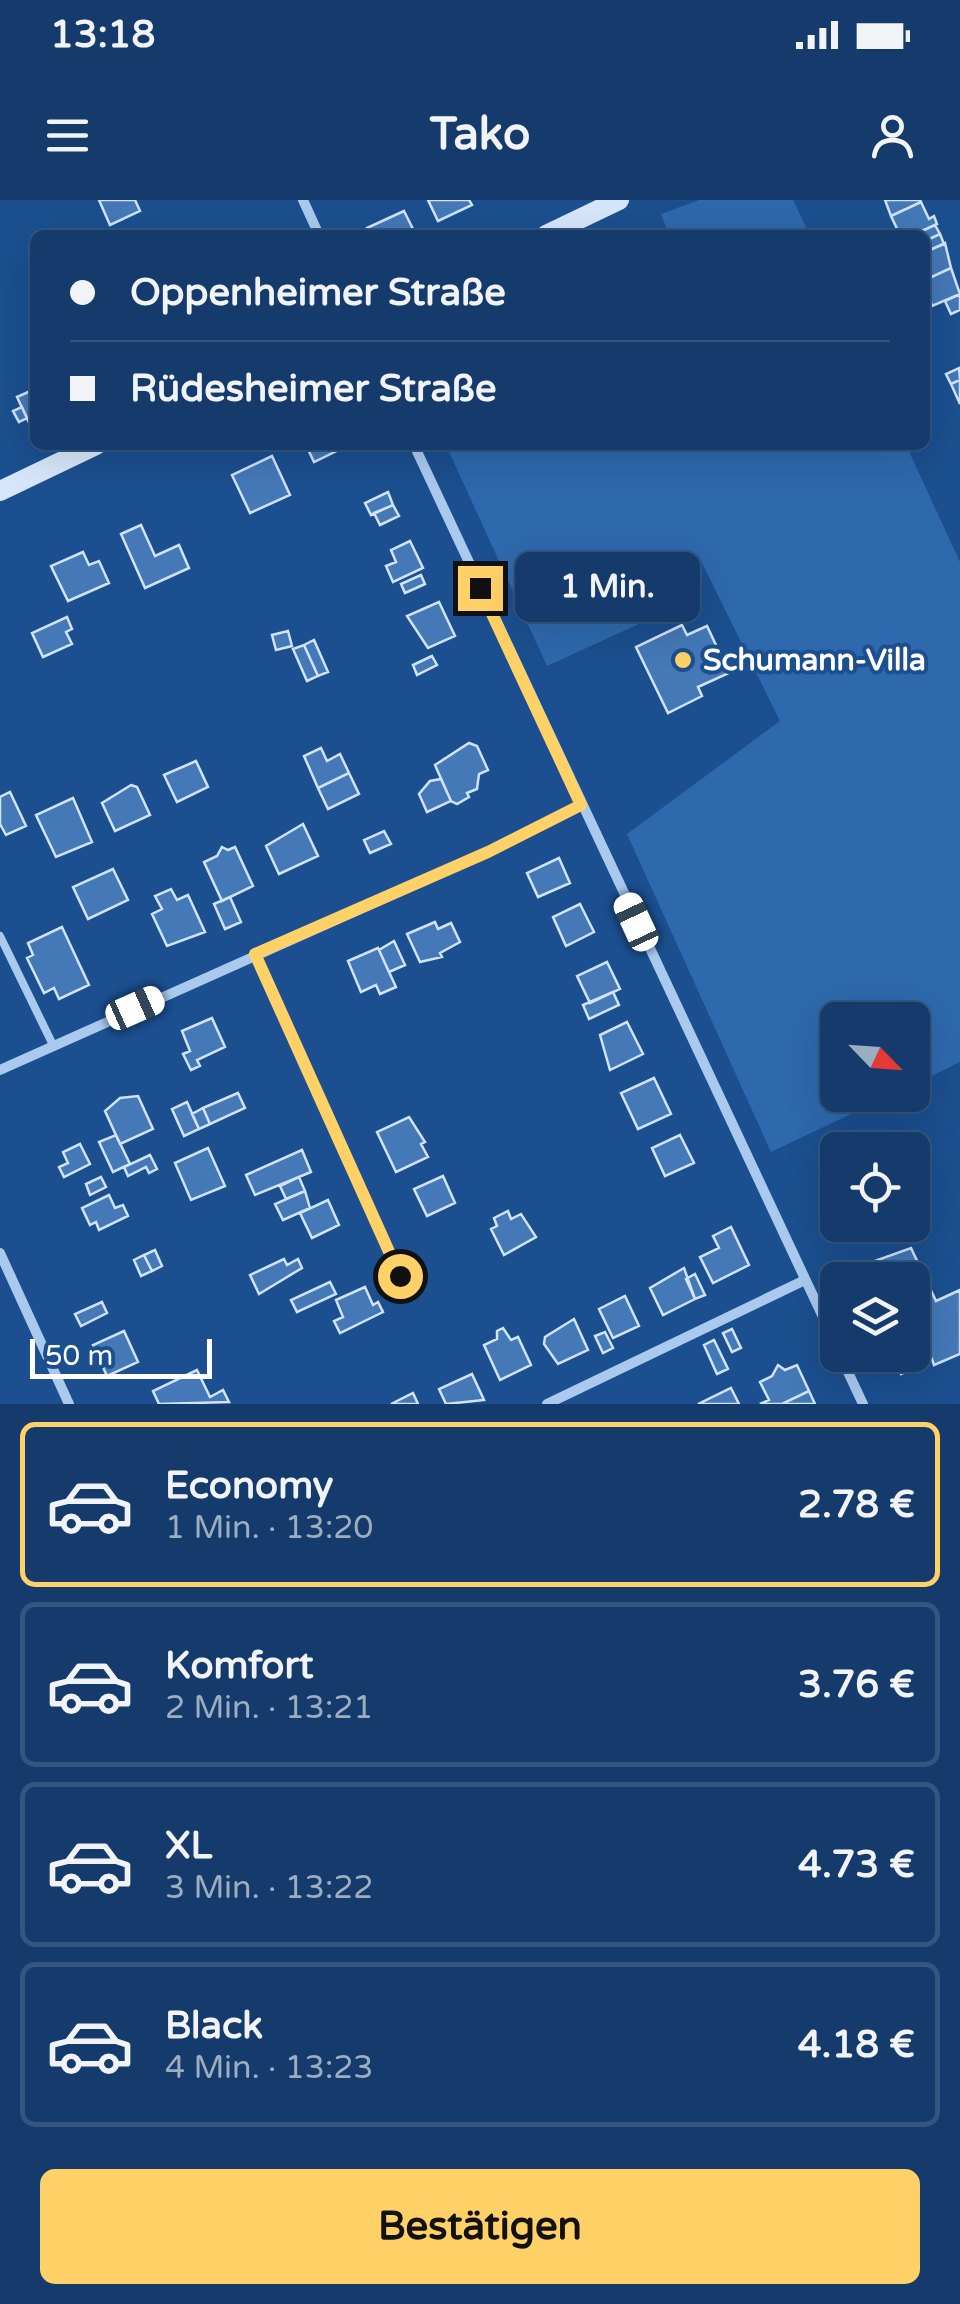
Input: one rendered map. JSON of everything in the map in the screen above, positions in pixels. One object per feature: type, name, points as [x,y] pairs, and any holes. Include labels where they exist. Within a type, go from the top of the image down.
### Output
[{"type":"main road","points":[[556,230],[619,200]]},
{"type":"main road","points":[[0,490],[85,450]]},
{"type":"street","points":[[303,200],[317,230]]},
{"type":"street","points":[[416,450],[820,1313]]},
{"type":"street","points":[[0,1070],[488,852],[581,805]]},
{"type":"street","points":[[255,954],[400,1276]]},
{"type":"street","points":[[0,1253],[69,1404]]},
{"type":"street","points":[[546,1404],[804,1280]]},
{"type":"street","points":[[849,1372],[864,1404]]},
{"type":"lane","points":[[0,936],[53,1046]]},
{"type":"shaded area","points":[[699,200],[793,200],[808,230],[667,230],[661,214]]},
{"type":"shaded area","points":[[448,450],[908,450],[960,562],[960,1062],[930,1077],[930,1002],[820,1002],[820,1112],[855,1112],[771,1152],[627,834],[780,721],[698,555],[637,586],[652,618],[547,666]]},
{"type":"building","points":[[99,200],[135,200],[140,211],[110,225]]},
{"type":"building","points":[[428,200],[469,200],[472,205],[438,221]]},
{"type":"building","points":[[885,200],[920,200],[921,202],[891,216]]},
{"type":"building","points":[[921,202],[929,219],[934,216],[937,224],[924,230],[898,230],[891,216]]},
{"type":"building","points":[[404,211],[414,230],[368,230]]},
{"type":"building","points":[[935,225],[940,234],[930,239],[930,230],[924,230]]},
{"type":"building","points":[[940,234],[944,244],[930,250],[930,239]]},
{"type":"building","points":[[945,243],[951,268],[930,278],[930,250]]},
{"type":"building","points":[[951,268],[960,294],[932,306],[930,278]]},
{"type":"building","points":[[960,294],[960,310],[951,314],[945,301]]},
{"type":"building","points":[[959,368],[960,380],[951,384],[946,374]]},
{"type":"building","points":[[960,380],[960,404],[951,384]]},
{"type":"building","points":[[30,391],[30,425],[17,397]]},
{"type":"building","points":[[22,407],[27,418],[19,422],[13,411]]},
{"type":"building","points":[[308,450],[339,450],[314,462]]},
{"type":"building","points":[[272,456],[290,495],[250,513],[232,475]]},
{"type":"building","points":[[388,492],[393,505],[371,515],[365,503]]},
{"type":"building","points":[[393,505],[399,516],[380,525],[374,513]]},
{"type":"building","points":[[141,525],[155,556],[179,545],[189,568],[145,588],[121,534]]},
{"type":"building","points":[[410,541],[423,568],[393,582],[386,566],[396,562],[391,550]]},
{"type":"building","points":[[83,552],[89,565],[99,561],[109,583],[68,601],[51,566]]},
{"type":"building","points":[[421,575],[425,584],[405,593],[401,584]]},
{"type":"building","points":[[439,602],[455,636],[428,648],[407,616]]},
{"type":"building","points":[[67,617],[72,629],[66,632],[72,644],[43,657],[32,633]]},
{"type":"building","name":"Schumann-Villa","points":[[682,625],[687,635],[707,626],[729,673],[698,687],[702,696],[668,713],[636,647]]},
{"type":"building","points":[[288,631],[292,646],[276,650],[272,635]]},
{"type":"building","points":[[314,640],[328,672],[318,676],[304,645]]},
{"type":"building","points":[[304,645],[318,676],[307,681],[293,649]]},
{"type":"building","points":[[432,656],[437,665],[417,675],[413,665]]},
{"type":"building","points":[[469,743],[477,746],[488,770],[479,774],[477,789],[457,804],[451,801],[435,765]]},
{"type":"building","points":[[321,748],[327,761],[340,754],[349,773],[318,788],[304,756]]},
{"type":"building","points":[[196,761],[208,787],[177,802],[164,775]]},
{"type":"building","points":[[349,773],[359,794],[328,809],[318,788]]},
{"type":"building","points":[[441,779],[451,801],[427,812],[419,794],[430,781]]},
{"type":"building","points":[[131,785],[137,787],[150,815],[115,831],[102,803]]},
{"type":"building","points":[[10,792],[26,826],[6,835],[0,824],[0,797]]},
{"type":"building","points":[[73,798],[92,842],[56,857],[36,815]]},
{"type":"building","points":[[303,824],[318,856],[279,874],[266,846]]},
{"type":"building","points":[[384,831],[391,844],[370,853],[364,840]]},
{"type":"building","points":[[222,847],[235,847],[253,886],[222,901],[204,862],[217,856]]},
{"type":"building","points":[[559,858],[570,883],[538,897],[527,873]]},
{"type":"building","points":[[113,869],[128,900],[88,919],[73,887]]},
{"type":"building","points":[[171,889],[177,900],[188,895],[205,932],[167,946],[152,914],[162,909],[155,896]]},
{"type":"building","points":[[230,897],[241,922],[225,929],[214,904]]},
{"type":"building","points":[[580,904],[594,932],[566,946],[553,917]]},
{"type":"building","points":[[435,922],[438,929],[451,923],[460,942],[440,953],[442,957],[420,962],[407,934]]},
{"type":"building","points":[[62,927],[89,985],[59,999],[54,988],[44,993],[27,958],[33,955],[28,943]]},
{"type":"building","points":[[394,941],[405,965],[389,972],[379,950]]},
{"type":"building","points":[[378,948],[396,987],[380,994],[376,985],[361,992],[348,961]]},
{"type":"building","points":[[607,962],[620,989],[590,1003],[577,976]]},
{"type":"building","points":[[613,992],[619,1005],[589,1019],[583,1005]]},
{"type":"building","points":[[212,1018],[225,1047],[197,1060],[200,1066],[191,1070],[183,1054],[190,1051],[182,1031]]},
{"type":"building","points":[[627,1022],[643,1054],[610,1070],[600,1035]]},
{"type":"building","points":[[654,1078],[671,1114],[638,1129],[621,1093]]},
{"type":"building","points":[[238,1093],[245,1108],[210,1124],[203,1108]]},
{"type":"building","points":[[138,1096],[153,1129],[120,1144],[105,1111],[120,1098]]},
{"type":"building","points":[[187,1102],[199,1129],[184,1136],[172,1109]]},
{"type":"building","points":[[203,1108],[210,1124],[199,1129],[192,1114]]},
{"type":"building","points":[[409,1117],[425,1142],[421,1144],[428,1157],[396,1172],[377,1132]]},
{"type":"building","points":[[116,1135],[130,1164],[113,1172],[99,1142]]},
{"type":"building","points":[[680,1135],[694,1163],[665,1176],[652,1148]]},
{"type":"building","points":[[80,1144],[90,1164],[64,1177],[59,1167],[68,1163],[63,1152]]},
{"type":"building","points":[[208,1148],[225,1186],[191,1200],[175,1163]]},
{"type":"building","points":[[302,1150],[311,1172],[255,1195],[246,1175]]},
{"type":"building","points":[[150,1155],[157,1169],[149,1173],[146,1167],[128,1176],[124,1167]]},
{"type":"building","points":[[443,1176],[455,1203],[427,1216],[414,1189]]},
{"type":"building","points":[[101,1177],[106,1187],[90,1195],[86,1184]]},
{"type":"building","points":[[299,1177],[305,1191],[286,1199],[280,1186]]},
{"type":"building","points":[[305,1191],[310,1208],[283,1220],[275,1204]]},
{"type":"building","points":[[109,1195],[115,1208],[123,1205],[128,1216],[99,1230],[96,1222],[90,1225],[82,1208]]},
{"type":"building","points":[[328,1200],[339,1225],[312,1238],[300,1213]]},
{"type":"building","points":[[508,1211],[511,1219],[521,1214],[536,1237],[504,1255],[491,1229],[497,1226],[494,1218]]},
{"type":"building","points":[[731,1227],[749,1265],[713,1283],[700,1257],[719,1248],[713,1236]]},
{"type":"building","points":[[911,1248],[918,1262],[872,1262]]},
{"type":"building","points":[[155,1250],[162,1266],[152,1271],[144,1255]]},
{"type":"building","points":[[144,1255],[152,1271],[141,1276],[134,1260]]},
{"type":"building","points":[[284,1259],[287,1265],[298,1259],[302,1268],[259,1294],[250,1275]]},
{"type":"building","points":[[684,1268],[695,1299],[663,1315],[650,1288]]},
{"type":"building","points":[[695,1274],[705,1295],[695,1299],[686,1279]]},
{"type":"building","points":[[330,1282],[336,1294],[297,1312],[291,1300]]},
{"type":"building","points":[[365,1287],[373,1305],[378,1302],[383,1312],[340,1333],[334,1321],[343,1317],[336,1300]]},
{"type":"building","points":[[930,1288],[936,1301],[960,1290],[960,1354],[934,1365]]},
{"type":"building","points":[[625,1296],[639,1326],[613,1338],[599,1309]]},
{"type":"building","points":[[102,1302],[107,1313],[81,1326],[75,1314]]},
{"type":"building","points":[[574,1319],[588,1350],[558,1364],[544,1344],[545,1337]]},
{"type":"building","points":[[503,1328],[511,1340],[518,1337],[531,1365],[500,1380],[484,1345],[497,1339],[497,1331]]},
{"type":"building","points":[[732,1329],[741,1348],[732,1352],[723,1333]]},
{"type":"building","points":[[124,1331],[138,1362],[107,1376],[93,1345]]},
{"type":"building","points":[[605,1332],[613,1348],[603,1353],[595,1336]]},
{"type":"building","points":[[714,1340],[728,1369],[717,1374],[704,1345]]},
{"type":"building","points":[[778,1365],[785,1370],[797,1365],[809,1391],[782,1404],[760,1404],[769,1400],[760,1382],[772,1376]]},
{"type":"building","points":[[197,1370],[210,1397],[223,1390],[229,1402],[159,1404],[153,1391]]},
{"type":"building","points":[[472,1374],[484,1400],[446,1404],[439,1389]]},
{"type":"building","points":[[731,1388],[739,1404],[698,1404]]},
{"type":"building","points":[[809,1391],[815,1404],[782,1404]]},
{"type":"building","points":[[413,1393],[418,1404],[391,1404]]},
{"type":"place","name":"Schumann-Villa","points":[[683,660]]},
{"type":"route","points":[[400,1276],[255,954],[488,852],[581,805],[480,588]]}]
